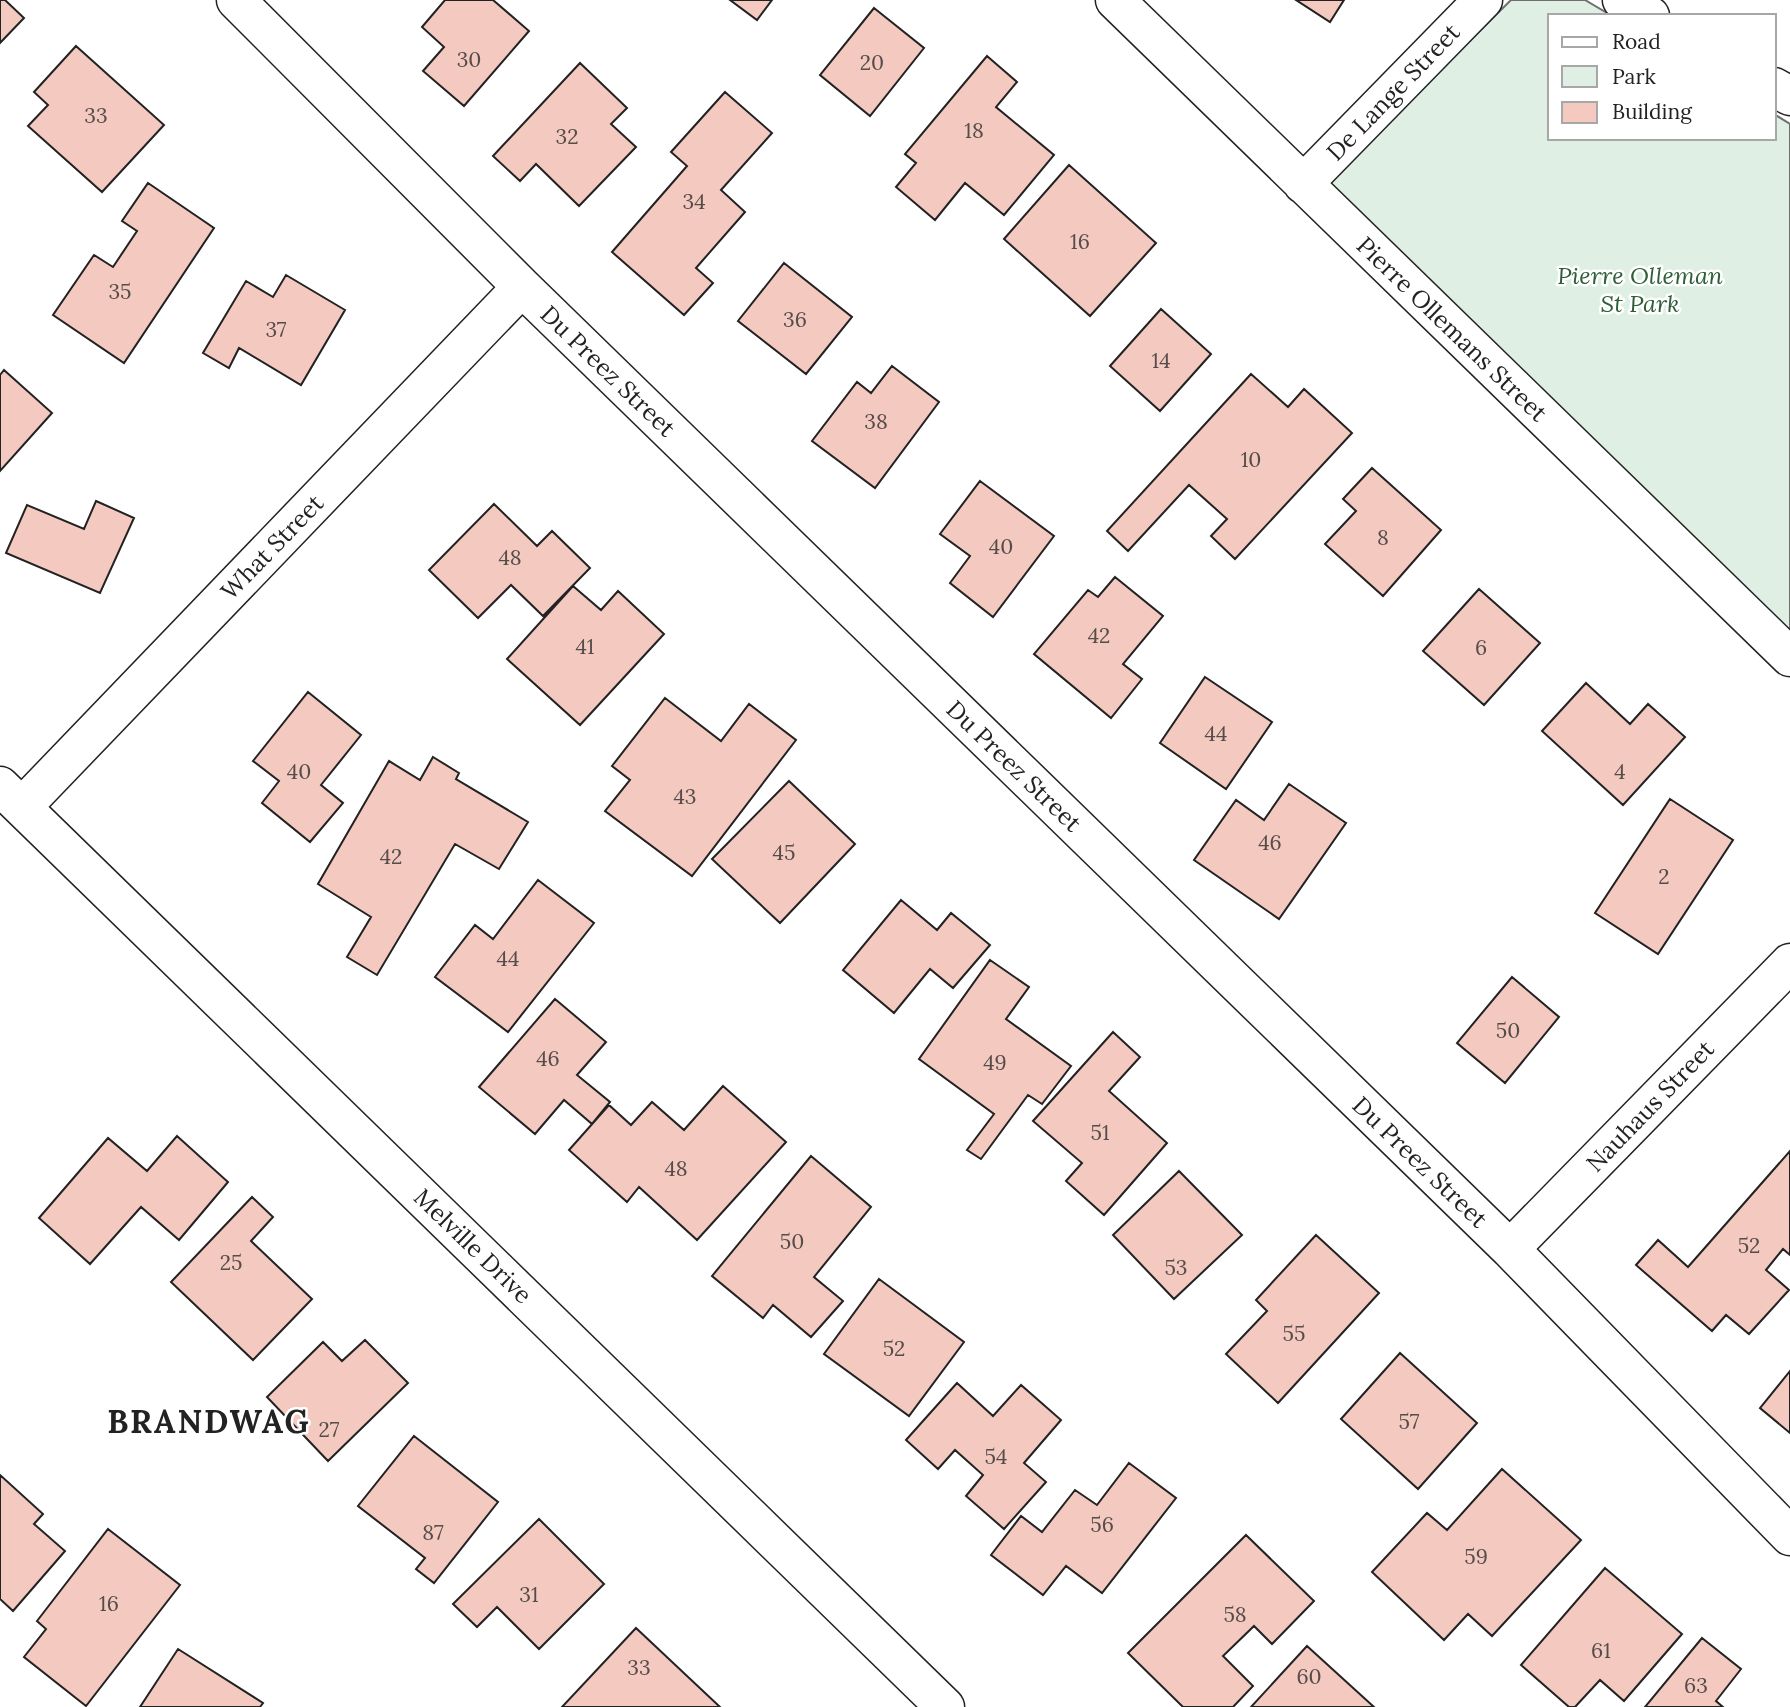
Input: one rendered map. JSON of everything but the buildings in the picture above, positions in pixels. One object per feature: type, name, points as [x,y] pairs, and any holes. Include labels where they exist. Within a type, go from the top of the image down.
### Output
[{"type":"street","name":"Du Preez Street","points":[[236,0],[522,287],[1510,1249],[1790,1536]]},
{"type":"street","name":"Pierre Ollemans Street","points":[[1115,0],[1790,657]]},
{"type":"street","name":"De Lange Street","points":[[1303,184],[1483,0]]},
{"type":"street","points":[[1622,0],[1646,14]]},
{"type":"street","name":"What Street","points":[[11,796],[522,287]]},
{"type":"street","name":"Melville Drive","points":[[11,796],[945,1707]]},
{"type":"street","name":"Nauhaus Street","points":[[1510,1249],[1790,963]]},
{"type":"green space","name":"Pierre Olleman St Park","points":[[1511,0],[1585,0],[1609,14],[1548,14],[1548,140],[1776,140],[1776,115],[1790,124],[1790,650],[1317,191]]},
{"type":"district","name":"BRANDWAG","points":[[209,1421]]}]
